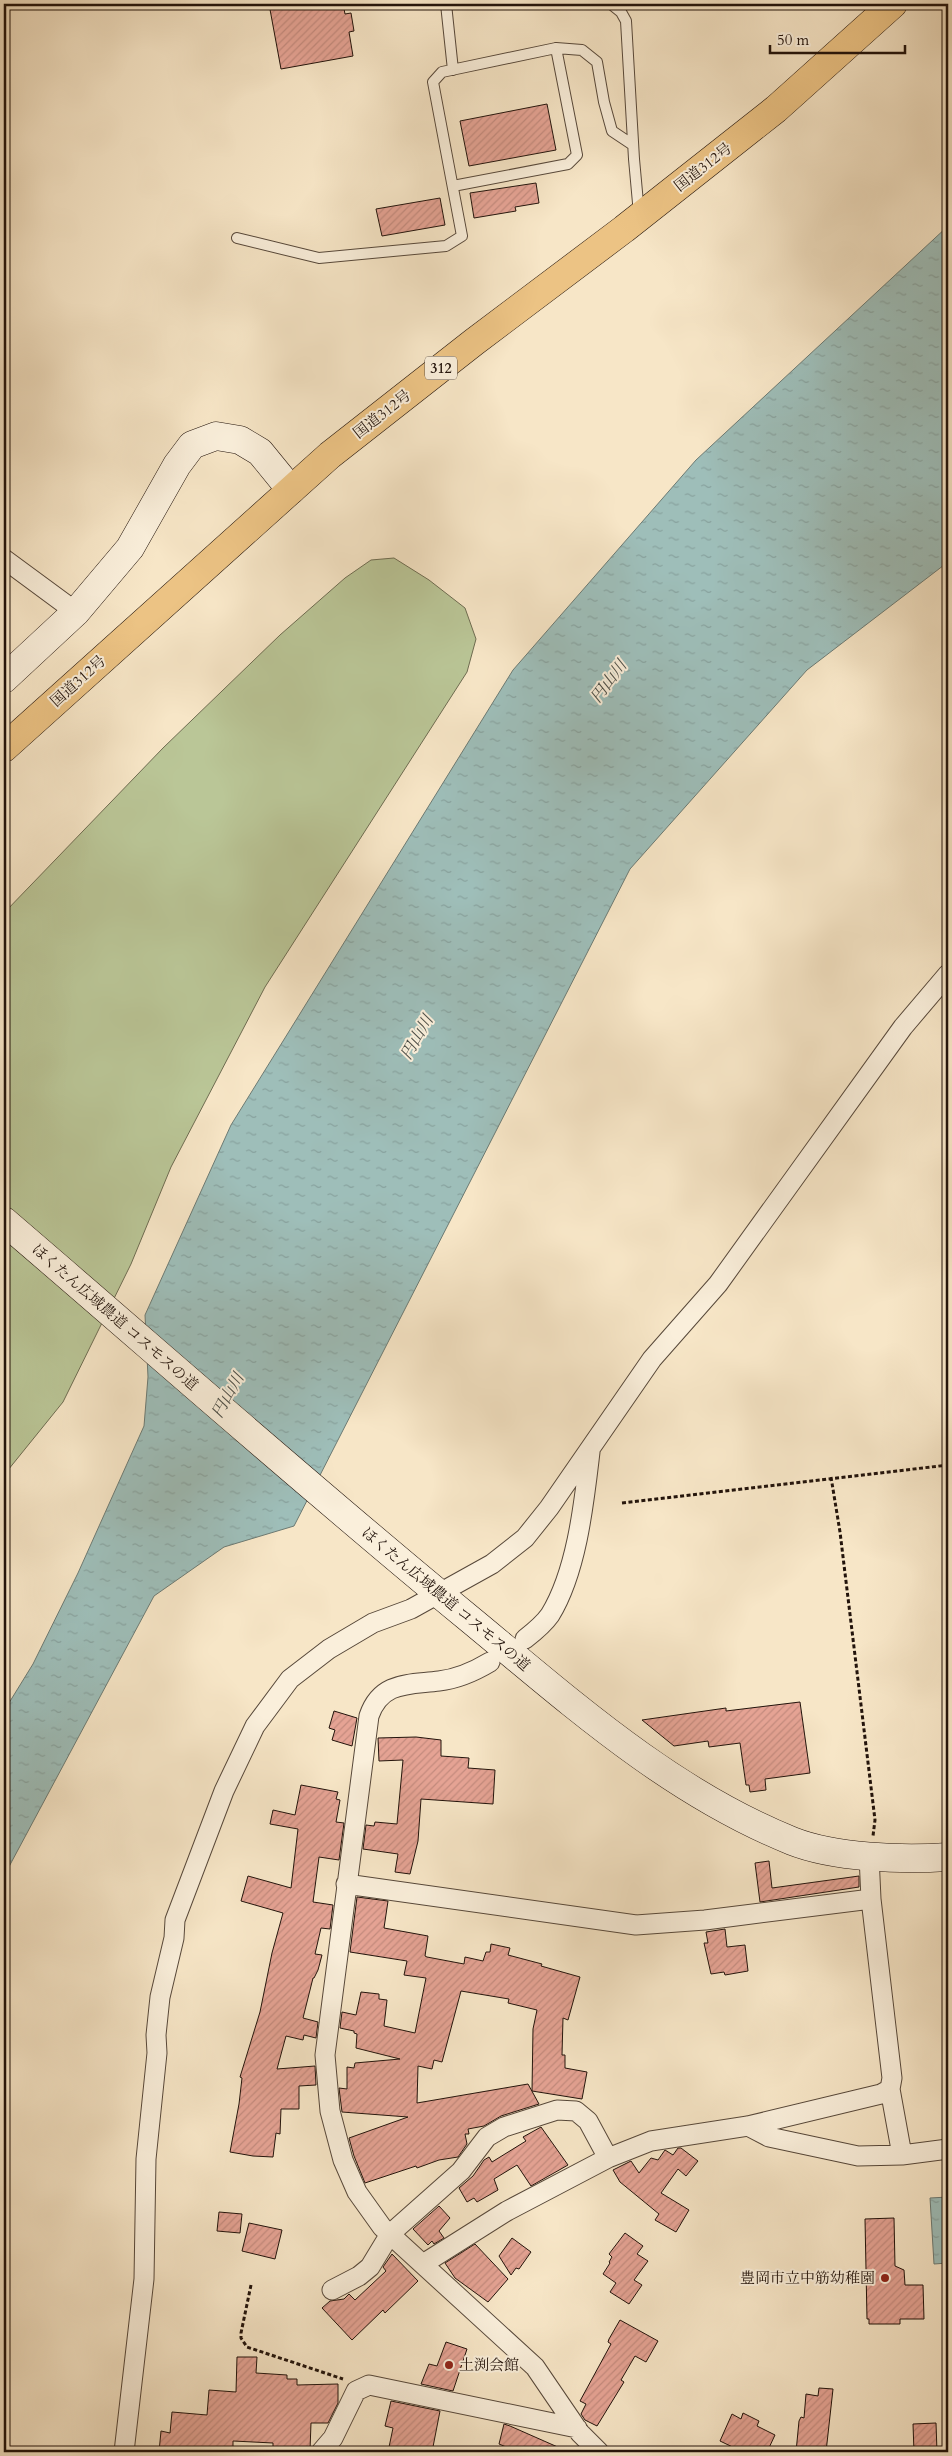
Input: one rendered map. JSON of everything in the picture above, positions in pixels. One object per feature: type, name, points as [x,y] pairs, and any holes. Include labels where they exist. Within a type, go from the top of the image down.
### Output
[{"type":"highway","name":"国道312号","points":[[4,748],[330,455],[474,342],[640,217],[776,109],[893,4]]},
{"type":"street","points":[[4,680],[76,612],[130,548],[177,464],[192,445],[216,436],[240,440],[260,452],[291,490]]},
{"type":"street","points":[[4,559],[76,612]]},
{"type":"street","points":[[124,2452],[144,2279],[146,2159],[157,2054],[156,2036],[160,1997],[174,1938],[175,1920],[224,1791],[255,1726],[290,1679],[329,1649],[374,1623],[411,1609],[430,1587],[492,1564],[525,1538],[550,1508],[652,1359],[718,1284],[903,1027],[948,974]]},
{"type":"street","name":"ほくたん広域農道 コスモスの道","points":[[4,1221],[430,1587],[645,1761],[727,1810],[794,1842],[869,1856],[924,1859],[948,1857]]},
{"type":"street","points":[[525,1639],[548,1617],[560,1596],[577,1533],[590,1451]]},
{"type":"street","points":[[490,1662],[464,1675],[394,1687],[382,1693],[374,1703],[369,1716],[325,2055],[330,2111],[343,2160],[357,2192],[382,2227],[535,2367],[577,2428],[599,2452]]},
{"type":"street","points":[[869,1856],[871,1899],[892,2078],[890,2089],[902,2155]]},
{"type":"street","points":[[346,1884],[636,1925],[705,1920],[871,1899]]},
{"type":"street","points":[[423,2264],[507,2210],[608,2158],[652,2141],[748,2126],[881,2094],[890,2089]]},
{"type":"street","points":[[332,2290],[359,2276],[370,2267],[390,2234],[466,2166],[487,2137],[504,2127],[537,2114],[568,2109],[583,2115],[608,2158]]},
{"type":"street","points":[[748,2126],[769,2137],[858,2156],[902,2155],[948,2149]]},
{"type":"street","points":[[321,2452],[333,2438],[352,2396],[359,2388],[369,2385],[577,2428]]},
{"type":"lane","points":[[446,4],[453,70]]},
{"type":"lane","points":[[611,4],[626,21],[633,145],[640,217]]},
{"type":"lane","points":[[453,186],[568,164],[577,155],[556,48]]},
{"type":"lane","points":[[237,238],[319,258],[446,246],[462,236],[433,82],[442,72],[556,48],[582,50],[597,62],[604,102],[612,131],[633,145]]},
{"type":"path","points":[[622,1503],[831,1477],[948,1465]]},
{"type":"path","points":[[831,1477],[840,1532],[876,1820],[869,1856]]},
{"type":"path","points":[[251,2285],[241,2333],[241,2338],[247,2347],[351,2382],[359,2388]]},
{"type":"green space","points":[[394,558],[429,580],[465,608],[476,639],[467,672],[265,987],[171,1167],[131,1264],[63,1402],[4,1475],[4,913],[163,748],[280,635],[345,578],[371,560]]},
{"type":"water","name":"円山川","points":[[948,226],[948,562],[807,670],[630,869],[294,1526],[224,1547],[154,1596],[4,1876],[4,1711],[33,1664],[78,1573],[144,1426],[148,1377],[145,1315],[231,1125],[513,670],[696,460]]},
{"type":"water","points":[[948,2197],[948,2263],[934,2264],[930,2198]]},
{"type":"building","points":[[269,4],[343,4],[345,14],[351,13],[354,31],[349,32],[353,56],[281,69]]},
{"type":"building","points":[[547,104],[556,150],[469,166],[460,121]]},
{"type":"building","points":[[536,183],[539,203],[515,207],[516,211],[474,218],[470,193]]},
{"type":"building","points":[[440,198],[445,225],[382,236],[376,209]]},
{"type":"building","points":[[800,1702],[810,1773],[765,1779],[766,1790],[750,1792],[749,1785],[746,1785],[740,1743],[709,1747],[708,1741],[674,1746],[642,1720],[726,1708],[726,1711]]},
{"type":"building","points":[[334,1711],[357,1718],[352,1746],[332,1740],[335,1730],[329,1728]]},
{"type":"building","points":[[416,1737],[441,1740],[441,1756],[469,1758],[468,1768],[495,1770],[493,1804],[421,1799],[418,1841],[410,1874],[395,1872],[398,1854],[363,1849],[366,1825],[374,1826],[375,1822],[397,1824],[403,1760],[379,1761],[378,1738]]},
{"type":"building","points":[[301,1785],[338,1792],[336,1799],[340,1800],[336,1822],[344,1823],[339,1860],[319,1857],[313,1902],[333,1905],[330,1929],[321,1928],[315,1954],[322,1955],[318,1970],[313,1978],[303,2018],[318,2022],[316,2038],[304,2035],[303,2040],[286,2036],[277,2069],[315,2066],[316,2085],[299,2086],[299,2109],[281,2109],[280,2134],[276,2133],[273,2157],[253,2156],[230,2152],[239,2104],[242,2078],[240,2077],[260,2012],[272,1953],[283,1913],[241,1901],[248,1876],[291,1888],[298,1829],[270,1824],[273,1810],[295,1815]]},
{"type":"building","points":[[769,1861],[772,1888],[859,1876],[859,1887],[760,1902],[755,1863]]},
{"type":"building","points":[[357,1897],[388,1901],[384,1928],[428,1936],[425,1956],[427,1957],[464,1964],[465,1957],[483,1961],[486,1952],[490,1952],[491,1944],[510,1948],[508,1955],[580,1977],[568,2020],[563,2018],[562,2055],[565,2055],[565,2068],[587,2072],[582,2099],[532,2091],[533,2029],[537,2010],[508,2003],[509,1999],[461,1991],[442,2062],[434,2060],[432,2069],[418,2066],[417,2103],[528,2084],[539,2104],[501,2116],[484,2126],[468,2129],[469,2134],[465,2134],[467,2144],[458,2157],[439,2160],[417,2168],[416,2166],[365,2183],[349,2138],[408,2117],[342,2112],[339,2088],[347,2089],[347,2067],[354,2068],[355,2063],[400,2059],[356,2048],[357,2034],[354,2031],[340,2028],[342,2012],[356,2015],[361,1992],[379,1994],[379,1999],[387,2000],[384,2026],[415,2033],[426,1978],[404,1975],[407,1961],[350,1952]]},
{"type":"building","points":[[725,1929],[727,1947],[745,1945],[748,1971],[725,1975],[724,1972],[711,1974],[704,1943],[708,1943],[706,1932]]},
{"type":"building","points":[[541,2127],[568,2165],[531,2186],[517,2165],[494,2179],[498,2190],[477,2202],[474,2198],[467,2202],[459,2188],[473,2176],[484,2160],[489,2157],[492,2162],[526,2141],[523,2137]]},
{"type":"building","points":[[678,2148],[681,2148],[698,2161],[686,2176],[678,2169],[661,2193],[689,2210],[676,2232],[655,2220],[659,2214],[620,2182],[613,2170],[631,2161],[639,2173],[651,2158],[658,2160],[665,2150],[673,2155]]},
{"type":"building","points":[[439,2206],[450,2218],[439,2231],[444,2238],[434,2244],[432,2241],[428,2245],[413,2229]]},
{"type":"building","points":[[219,2212],[242,2214],[240,2233],[217,2231]]},
{"type":"building","name":"豊岡市立中筋幼稚園","points":[[894,2218],[895,2266],[904,2270],[905,2285],[923,2285],[924,2319],[900,2319],[900,2324],[869,2324],[869,2319],[867,2319],[865,2219]]},
{"type":"building","points":[[249,2223],[282,2230],[275,2259],[242,2251]]},
{"type":"building","points":[[625,2233],[643,2246],[637,2254],[648,2261],[634,2280],[642,2285],[629,2304],[610,2292],[616,2283],[603,2274],[612,2257],[609,2254]]},
{"type":"building","points":[[512,2238],[531,2252],[519,2269],[516,2268],[511,2275],[499,2256]]},
{"type":"building","points":[[475,2244],[508,2279],[488,2302],[455,2278],[445,2263]]},
{"type":"building","points":[[392,2254],[418,2281],[385,2313],[383,2310],[352,2340],[322,2308],[330,2301],[344,2299],[349,2294],[355,2300],[386,2271],[383,2267]]},
{"type":"building","points":[[620,2320],[658,2341],[646,2362],[635,2356],[621,2380],[624,2382],[597,2426],[585,2420],[581,2414],[586,2404],[580,2401],[611,2344],[608,2342],[609,2339]]},
{"type":"building","name":"土渕会館","points":[[446,2342],[467,2349],[453,2391],[421,2384],[429,2364],[437,2366]]},
{"type":"building","points":[[237,2357],[257,2357],[256,2373],[287,2375],[287,2379],[297,2379],[297,2385],[338,2384],[338,2403],[328,2423],[311,2423],[310,2450],[273,2450],[273,2443],[233,2441],[233,2452],[159,2452],[161,2431],[170,2433],[172,2412],[207,2415],[209,2390],[236,2392]]},
{"type":"building","points":[[819,2388],[833,2389],[826,2452],[796,2452],[799,2421],[801,2417],[804,2418],[806,2394],[818,2396]]},
{"type":"building","points":[[391,2401],[440,2411],[432,2452],[388,2452],[393,2428],[385,2426]]},
{"type":"building","points":[[743,2413],[759,2421],[757,2426],[775,2435],[767,2452],[743,2452],[720,2441],[732,2414],[741,2419]]},
{"type":"building","points":[[936,2423],[937,2452],[914,2452],[913,2424]]},
{"type":"building","points":[[504,2424],[569,2452],[518,2452],[499,2444]]},
{"type":"place","name":"豊岡市立中筋幼稚園","points":[[885,2278]]},
{"type":"place","name":"土渕会館","points":[[449,2365]]}]
